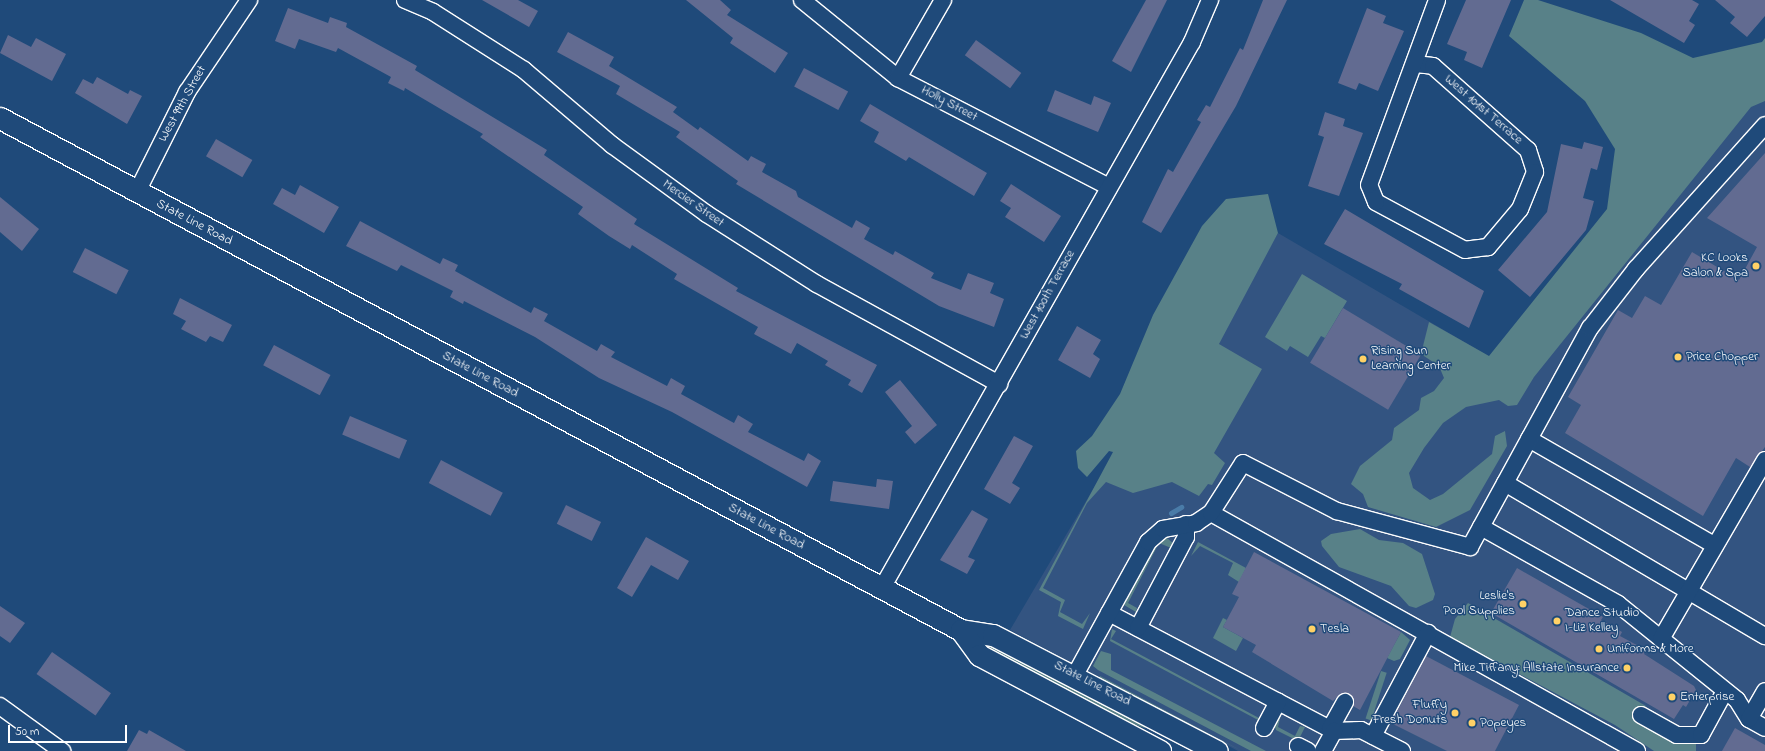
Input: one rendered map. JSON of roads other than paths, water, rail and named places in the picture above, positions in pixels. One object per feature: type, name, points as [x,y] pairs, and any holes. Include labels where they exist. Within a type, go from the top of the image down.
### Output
[{"type":"main road","name":"State Line Road","points":[[0,118],[961,630],[993,635],[1075,675],[1217,751]]},
{"type":"main road","name":"State Line Road","points":[[961,630],[979,655],[1160,751]]},
{"type":"street","name":"West 99th Street","points":[[137,192],[187,92],[249,0]]},
{"type":"street","name":"Mercier Street","points":[[405,0],[433,12],[524,70],[612,145],[707,214],[817,284],[998,384]]},
{"type":"street","name":"Holly Street","points":[[802,0],[898,78],[1109,187]]},
{"type":"street","points":[[898,78],[943,0]]},
{"type":"street","name":"West 100th Terrace","points":[[882,588],[1192,42],[1210,0]]},
{"type":"street","name":"West 101st Terrace","points":[[1414,64],[1432,66],[1528,150],[1535,172],[1520,209],[1488,247],[1464,250],[1376,202],[1369,185],[1437,0]]},
{"type":"street","points":[[1075,675],[1154,535],[1186,524],[1211,512],[1243,463],[1337,511],[1470,548],[1590,328],[1636,269],[1765,125]]},
{"type":"street","points":[[1529,439],[1714,544]]},
{"type":"street","points":[[1661,639],[1714,544],[1765,460]]},
{"type":"street","points":[[1505,483],[1765,636]]},
{"type":"street","points":[[1211,512],[1637,751]]},
{"type":"street","points":[[1138,628],[1186,537],[1186,524]]},
{"type":"street","points":[[1481,527],[1618,604],[1725,691],[1749,719],[1765,728]]},
{"type":"street","points":[[1109,613],[1332,730],[1350,728],[1373,736],[1402,751]]},
{"type":"street","points":[[1373,736],[1428,633]]},
{"type":"street","points":[[1641,715],[1677,735],[1701,735],[1725,691]]},
{"type":"street","points":[[1749,719],[1765,691]]},
{"type":"street","points":[[1264,728],[1278,702]]},
{"type":"street","points":[[1323,751],[1345,702]]},
{"type":"street","points":[[0,706],[62,751]]},
{"type":"waterway","points":[[1171,513],[1181,507]]},
{"type":"place","name":"KC Looks Salon & Spa","points":[[1756,266]]},
{"type":"place","name":"Price Chopper","points":[[1678,357]]},
{"type":"place","name":"Rising Sun Learning Center","points":[[1363,359]]},
{"type":"place","name":"Leslie's Pool Supplies","points":[[1523,604]]},
{"type":"place","name":"Dance Studio I-Liz Kelley","points":[[1557,621]]},
{"type":"place","name":"Tesla","points":[[1312,629]]},
{"type":"place","name":"Uniforms & More","points":[[1599,649]]},
{"type":"place","name":"Mike Tiffany: Allstate Insurance","points":[[1627,668]]},
{"type":"place","name":"Enterprise","points":[[1672,697]]},
{"type":"place","name":"Fluffy Fresh Donuts","points":[[1455,713]]},
{"type":"place","name":"Popeyes","points":[[1472,723]]}]
